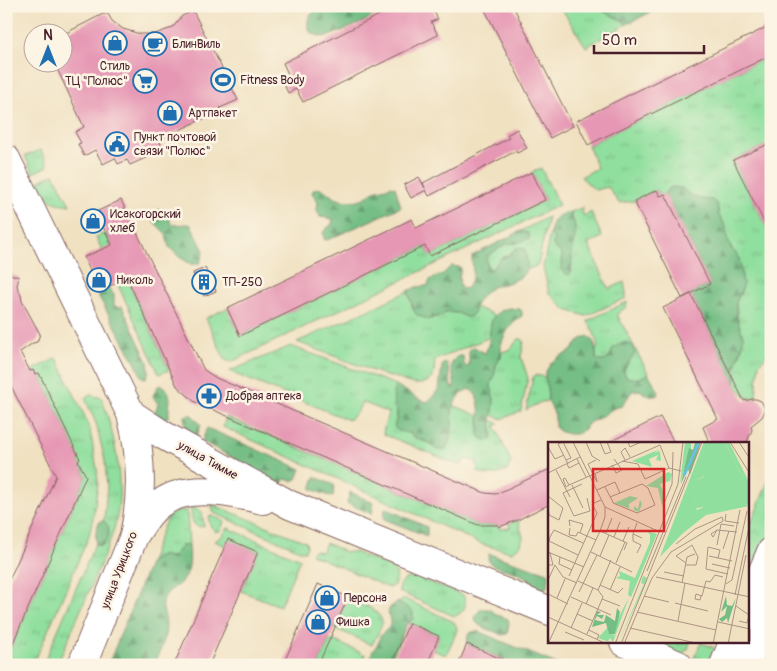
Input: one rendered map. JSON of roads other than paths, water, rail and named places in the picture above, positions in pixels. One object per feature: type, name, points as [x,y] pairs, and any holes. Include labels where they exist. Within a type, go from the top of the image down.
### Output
[{"type":"main road","points":[[6,159],[130,414]]},
{"type":"main road","name":"улица Тимме","points":[[130,414],[163,435],[290,505],[548,610]]},
{"type":"main road","name":"улица Урицкого","points":[[82,665],[134,536],[139,509],[141,475],[137,440],[130,414]]},
{"type":"main road","points":[[134,536],[149,514],[160,503],[189,492],[226,492],[290,505]]},
{"type":"main road","points":[[750,601],[771,552]]},
{"type":"main road","points":[[746,665],[771,601]]},
{"type":"main road","points":[[629,644],[678,665]]},
{"type":"main road","points":[[724,665],[732,644]]},
{"type":"place","name":"Стиль","points":[[115,43]]},
{"type":"place","name":"БлинВиль","points":[[155,44]]},
{"type":"place","name":"Fitness Body","points":[[223,80]]},
{"type":"place","name":"ТЦ \"Полюс\"","points":[[145,81]]},
{"type":"place","name":"Артпакет","points":[[170,113]]},
{"type":"place","name":"Пункт почтовой связи \"Полюс\"","points":[[117,144]]},
{"type":"place","name":"Исакогорский хлеб","points":[[93,221]]},
{"type":"place","name":"Николь","points":[[99,280]]},
{"type":"place","name":"ТП-250","points":[[204,282]]},
{"type":"place","name":"Добрая аптека","points":[[209,396]]},
{"type":"place","name":"Персона","points":[[327,598]]},
{"type":"place","name":"Фишка","points":[[318,622]]}]
